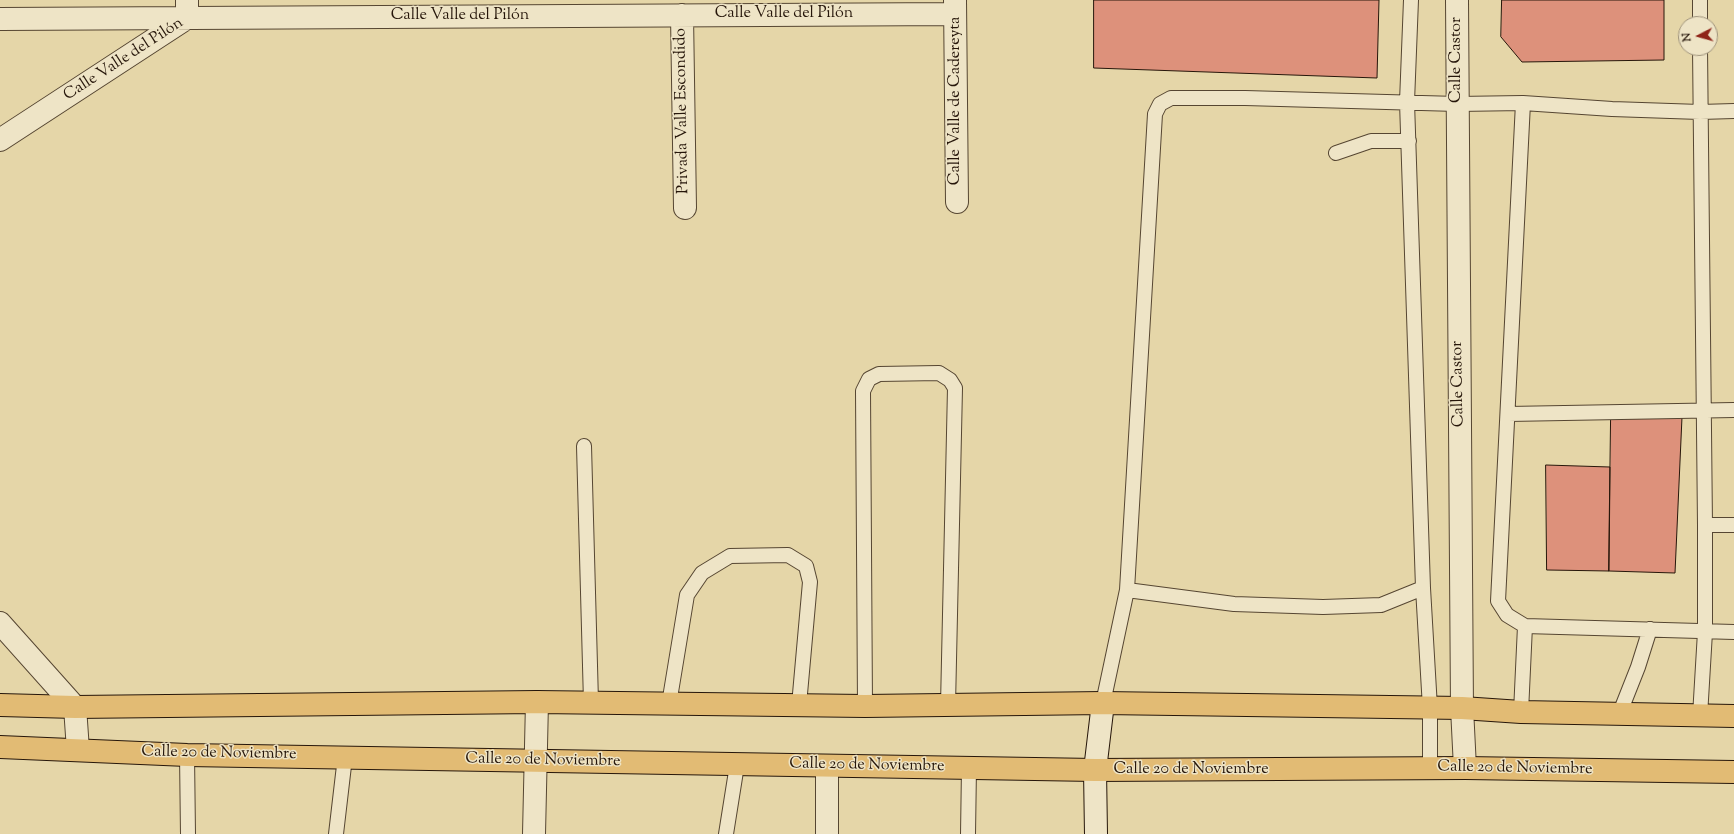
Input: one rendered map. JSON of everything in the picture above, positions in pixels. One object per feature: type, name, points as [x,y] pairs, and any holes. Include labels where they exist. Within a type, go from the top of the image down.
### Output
[{"type":"main road","points":[[0,705],[75,706],[591,702],[865,706],[1103,703],[1462,708],[1521,712],[1619,715],[1734,716]]},
{"type":"main road","name":"Calle 20 de Noviembre","points":[[0,747],[187,755],[737,765],[1095,770],[1465,768],[1734,772]]},
{"type":"street","name":"Calle Castor","points":[[1457,0],[1462,708],[1465,768]]},
{"type":"street","name":"Calle Valle del Pilón","points":[[0,140],[187,9],[682,15],[955,7]]},
{"type":"street","name":"Calle Valle de Cadereyta","points":[[955,7],[957,202]]},
{"type":"street","points":[[0,19],[187,9]]},
{"type":"street","name":"Privada Valle Escondido","points":[[682,15],[684,208]]},
{"type":"street","points":[[0,623],[75,706],[78,750]]},
{"type":"street","points":[[534,834],[537,702]]},
{"type":"street","points":[[1096,834],[1095,770],[1103,703]]},
{"type":"street","points":[[827,766],[827,834]]},
{"type":"lane","points":[[1411,0],[1407,102],[1423,588],[1430,708],[1430,768]]},
{"type":"lane","points":[[1700,0],[1700,16]]},
{"type":"lane","points":[[1700,56],[1705,525],[1705,632],[1700,716]]},
{"type":"lane","points":[[1103,703],[1127,590],[1155,114],[1160,104],[1171,98],[1245,98],[1457,104],[1523,103],[1612,109],[1700,112],[1734,111]]},
{"type":"lane","points":[[1523,103],[1498,600],[1507,615],[1525,626],[1734,632]]},
{"type":"lane","points":[[1336,153],[1371,141],[1409,141]]},
{"type":"lane","points":[[865,706],[863,391],[869,379],[879,374],[939,373],[950,380],[955,388],[948,705]]},
{"type":"lane","points":[[1508,414],[1734,410]]},
{"type":"lane","points":[[584,446],[591,702]]},
{"type":"lane","points":[[1705,525],[1734,525]]},
{"type":"lane","points":[[669,704],[687,595],[702,573],[730,556],[788,555],[806,566],[810,582],[799,705]]},
{"type":"lane","points":[[1127,590],[1234,604],[1323,607],[1381,604],[1423,588]]},
{"type":"lane","points":[[1521,712],[1525,626]]},
{"type":"lane","points":[[1619,715],[1638,667],[1650,629]]},
{"type":"lane","points":[[187,755],[188,834]]},
{"type":"lane","points":[[336,834],[344,757]]},
{"type":"lane","points":[[726,834],[737,765]]},
{"type":"lane","points":[[968,834],[969,768]]},
{"type":"building","points":[[1094,0],[1379,0],[1377,78],[1094,68]]},
{"type":"building","points":[[1502,0],[1664,0],[1664,60],[1522,62],[1501,37]]},
{"type":"building","points":[[1611,417],[1682,417],[1675,573],[1609,571]]},
{"type":"building","points":[[1546,465],[1610,467],[1609,571],[1547,570]]}]
